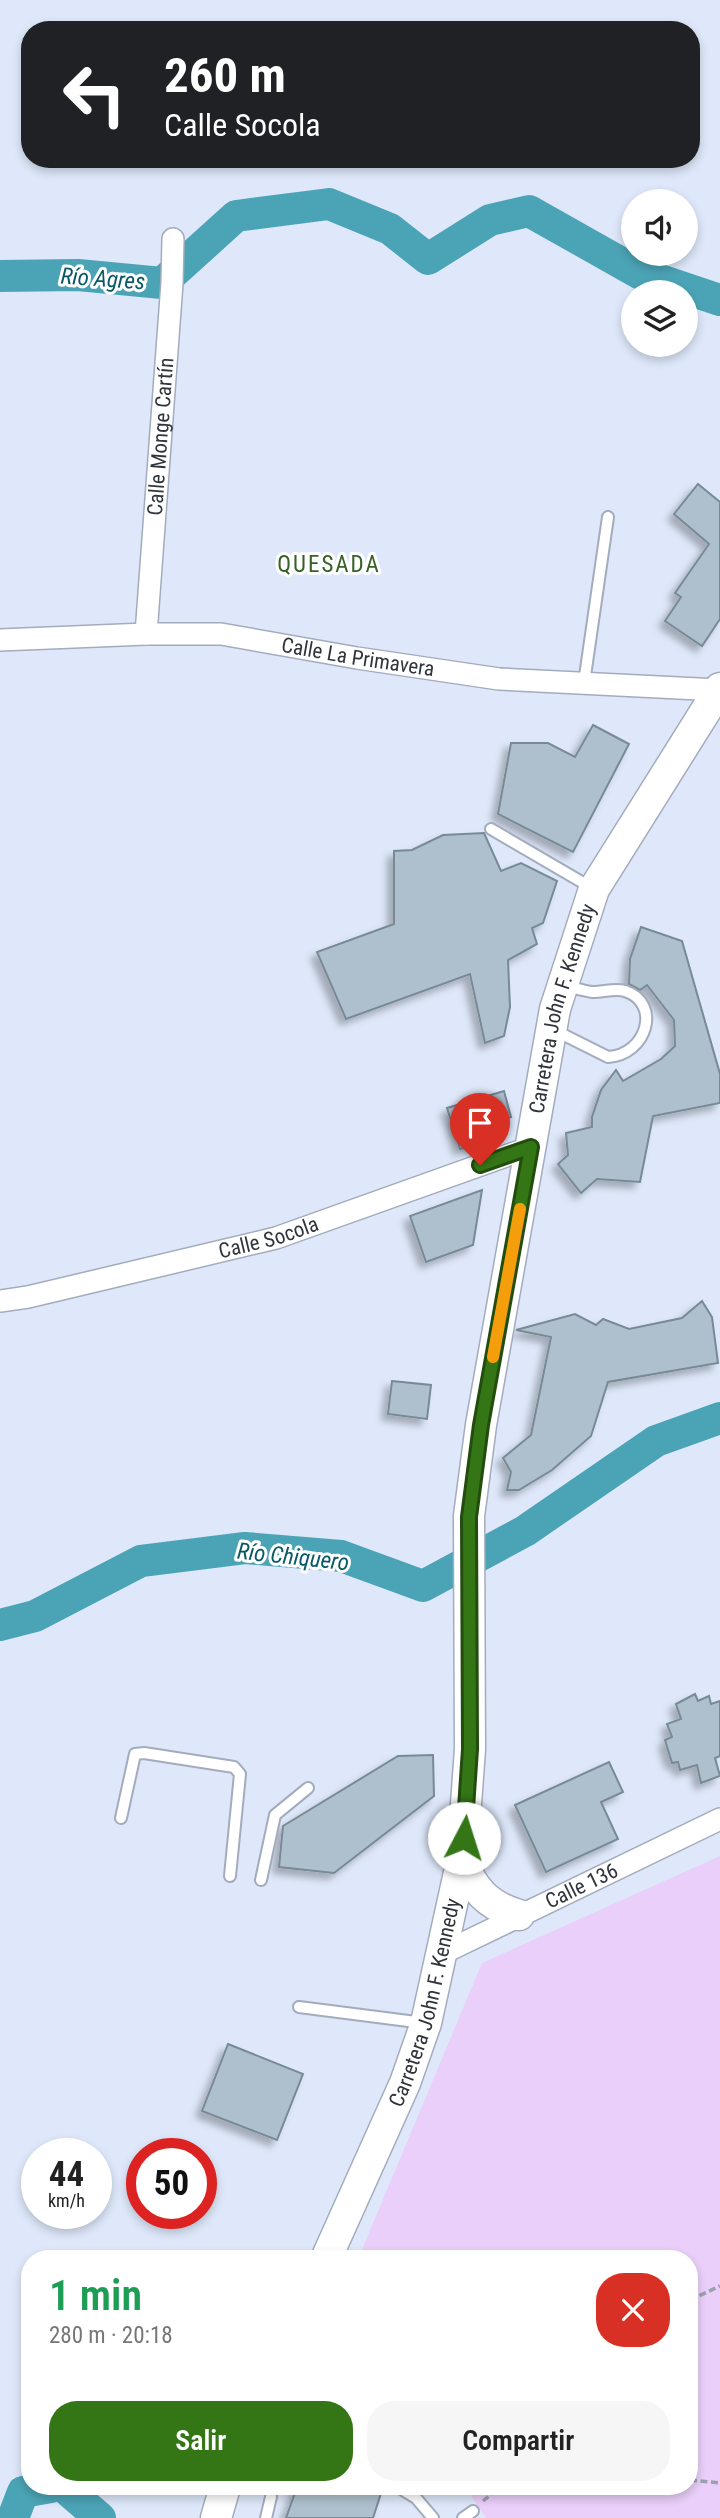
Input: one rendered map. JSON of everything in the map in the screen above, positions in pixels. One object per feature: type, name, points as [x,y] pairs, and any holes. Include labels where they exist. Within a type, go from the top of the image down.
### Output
[{"type":"main road","name":"Carretera John F. Kennedy","points":[[330,2250],[405,2083],[426,2023],[462,1859],[470,1749],[469,1517],[481,1425],[551,1029],[562,985],[594,889],[719,689]]},
{"type":"main road","points":[[462,1859],[476,1890],[488,1902],[519,1915]]},
{"type":"main road","points":[[216,2518],[223,2495]]},
{"type":"street","name":"Calle Monge Cartín","points":[[146,634],[173,239]]},
{"type":"street","name":"Calle La Primavera","points":[[0,640],[221,634],[499,679],[719,689]]},
{"type":"street","name":"Calle Socola","points":[[0,1301],[28,1297],[276,1238],[531,1147]]},
{"type":"street","name":"Calle 136","points":[[443,1953],[720,1819]]},
{"type":"lane","points":[[584,683],[608,517]]},
{"type":"lane","points":[[491,829],[594,889]]},
{"type":"lane","points":[[551,1029],[608,1057],[629,1052],[639,1044],[645,1031],[646,1016],[643,1006],[626,991],[591,992],[562,985]]},
{"type":"lane","points":[[121,1818],[135,1754],[144,1753],[234,1767],[240,1774],[230,1876]]},
{"type":"lane","points":[[261,1881],[275,1815],[308,1788]]},
{"type":"lane","points":[[299,2007],[426,2023]]},
{"type":"lane","points":[[411,2495],[433,2518]]},
{"type":"lane","points":[[266,2518],[271,2497]]},
{"type":"path","points":[[698,2296],[720,2286]]},
{"type":"path","points":[[698,2481],[720,2483]]},
{"type":"path","points":[[468,2515],[491,2495]]},
{"type":"shaded area","points":[[720,1856],[720,2518],[486,2518],[470,2495],[698,2495],[698,2250],[362,2250],[482,1963]]},
{"type":"building","points":[[698,484],[720,502],[720,619],[702,646],[665,621],[681,597],[675,593],[709,544],[674,514]]},
{"type":"building","points":[[593,725],[629,744],[573,852],[498,814],[511,743],[548,743],[575,757]]},
{"type":"building","points":[[484,833],[501,871],[521,863],[557,881],[543,923],[532,928],[537,944],[508,960],[510,1007],[504,1036],[485,1043],[470,974],[346,1019],[317,952],[394,924],[394,851],[412,850],[443,835]]},
{"type":"building","points":[[641,927],[682,941],[720,1074],[720,1103],[653,1116],[640,1182],[597,1179],[581,1193],[558,1164],[568,1155],[566,1133],[592,1127],[592,1117],[601,1090],[616,1070],[623,1081],[661,1059],[675,1046],[674,1020],[647,985],[640,990],[629,984],[630,959]]},
{"type":"building","points":[[504,1091],[511,1117],[471,1129],[476,1145],[460,1149],[447,1108]]},
{"type":"building","points":[[482,1190],[473,1245],[426,1262],[410,1216]]},
{"type":"building","points":[[702,1301],[712,1317],[718,1363],[608,1382],[591,1436],[552,1470],[519,1490],[507,1490],[511,1472],[503,1458],[531,1435],[551,1337],[516,1330],[575,1314],[596,1325],[603,1319],[629,1329],[682,1318]]},
{"type":"building","points":[[392,1381],[431,1385],[427,1419],[388,1414]]},
{"type":"building","points":[[695,1694],[698,1701],[709,1696],[711,1704],[720,1701],[720,1756],[715,1758],[720,1776],[701,1783],[697,1765],[680,1770],[678,1762],[672,1763],[665,1740],[672,1737],[667,1724],[681,1719],[676,1704]]},
{"type":"building","points":[[433,1755],[434,1796],[334,1873],[279,1867],[283,1826],[398,1756]]},
{"type":"building","points":[[609,1762],[623,1792],[601,1802],[618,1839],[546,1872],[515,1805]]},
{"type":"building","points":[[228,2044],[303,2074],[277,2140],[202,2111]]},
{"type":"building","points":[[294,2495],[380,2495],[373,2518],[286,2518]]},
{"type":"waterway","name":"Río Agres","points":[[0,276],[78,275],[162,283],[236,216],[329,204],[390,229],[428,259],[490,220],[529,211],[639,273],[720,300]]},
{"type":"waterway","name":"Río Chiquero","points":[[0,1625],[35,1616],[141,1561],[245,1548],[341,1556],[423,1586],[525,1531],[656,1441],[720,1418]]},
{"type":"waterway","points":[[13,2518],[22,2495]]},
{"type":"waterway","points":[[73,2495],[100,2518]]},
{"type":"slow traffic","points":[[493,1357],[520,1209]]},
{"type":"district","name":"QUESADA","points":[[329,564]]},
{"type":"route","points":[[464,1838],[470,1749],[469,1517],[481,1425],[531,1147],[480,1165]]}]
